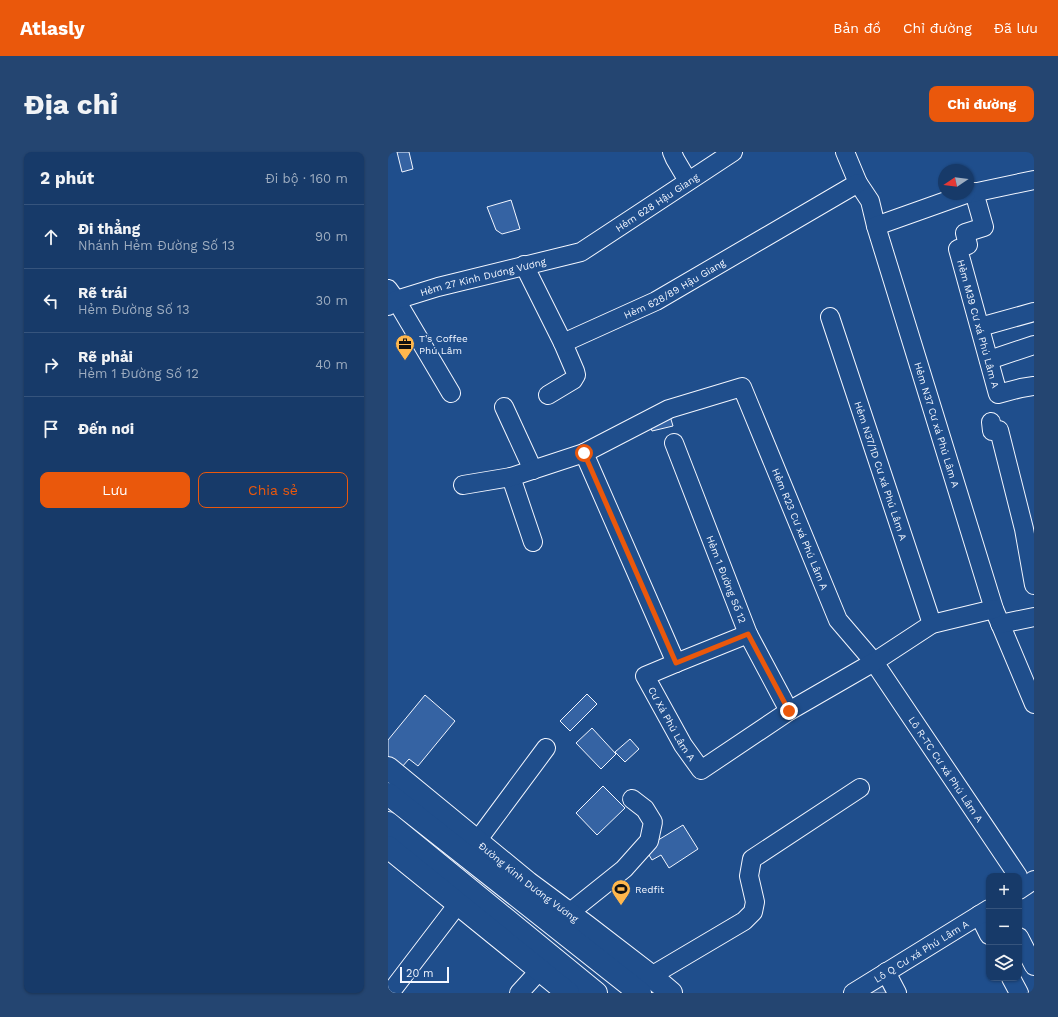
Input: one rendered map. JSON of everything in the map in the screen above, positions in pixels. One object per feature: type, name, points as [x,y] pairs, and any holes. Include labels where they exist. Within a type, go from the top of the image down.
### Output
[{"type":"main road","name":"Đường Kinh Dương Vương","points":[[388,768],[528,883],[569,913],[646,985]]},
{"type":"main road","name":"Đường Kinh Dương Vương","points":[[388,794],[646,985],[671,993]]},
{"type":"main road","points":[[388,823],[540,970],[568,993]]},
{"type":"main road","points":[[388,847],[464,897],[596,993]]},
{"type":"street","points":[[672,152],[674,159],[688,181]]},
{"type":"street","name":"Hẻm 628 Hậu Giang","points":[[581,252],[733,152]]},
{"type":"street","name":"Hẻm N37 Cư xá Phú Lâm A","points":[[845,152],[858,183],[870,201],[876,226],[997,617],[1034,704]]},
{"type":"street","points":[[974,192],[1034,180]]},
{"type":"street","name":"Hẻm 628/89 Hậu Giang","points":[[563,343],[656,301],[858,183]]},
{"type":"street","points":[[876,226],[949,200]]},
{"type":"street","name":"Hẻm M39 Cư xá Phú Lâm A","points":[[972,200],[984,227],[965,233],[968,245],[958,249],[998,394],[1034,386]]},
{"type":"street","name":"Hẻm 27 Kinh Dương Vương","points":[[391,298],[581,252]]},
{"type":"street","points":[[524,265],[563,343],[576,375],[573,380],[548,395]]},
{"type":"street","points":[[391,298],[451,393]]},
{"type":"street","points":[[980,327],[1034,312]]},
{"type":"street","name":"Hẻm N37/1D Cư xá Phú Lâm A","points":[[830,316],[932,624]]},
{"type":"street","points":[[989,360],[1034,345]]},
{"type":"street","name":"Hẻm R23 Cư xá Phú Lâm A","points":[[584,453],[669,410],[742,387],[838,620],[874,662]]},
{"type":"street","points":[[504,407],[533,470]]},
{"type":"street","points":[[991,422],[992,431],[999,430],[1024,529],[1034,585]]},
{"type":"street","name":"Hẻm 1 Đường Số 12","points":[[674,444],[748,634],[789,711]]},
{"type":"street","points":[[463,485],[511,477],[584,453],[676,663],[748,634]]},
{"type":"street","points":[[511,477],[533,542]]},
{"type":"street","points":[[789,711],[874,662],[932,624],[997,617],[1034,617]]},
{"type":"street","name":"Lô R-TC Cư xá Phú Lâm A","points":[[874,662],[1023,882]]},
{"type":"street","name":"Cư Xá Phú Lâm A","points":[[676,663],[645,676],[683,745],[701,770],[789,711]]},
{"type":"street","points":[[477,841],[546,748]]},
{"type":"street","points":[[646,985],[744,921],[753,912],[755,902],[749,876],[752,859],[860,788]]},
{"type":"street","points":[[569,913],[624,868],[649,841],[654,822],[645,809],[632,799]]},
{"type":"street","points":[[390,993],[464,897]]},
{"type":"street","name":"Lô Q Cư xá Phú Lâm A","points":[[853,993],[984,912]]},
{"type":"street","points":[[1022,943],[1034,966]]},
{"type":"street","points":[[519,993],[540,970]]},
{"type":"street","points":[[886,972],[897,993]]},
{"type":"street","points":[[1013,981],[1019,993]]},
{"type":"shaded area","points":[[881,983],[886,993],[866,993]]},
{"type":"building","points":[[397,152],[409,152],[413,169],[402,172]]},
{"type":"building","points":[[511,200],[520,229],[502,234],[496,230],[487,207]]},
{"type":"building","points":[[670,416],[673,426],[652,431],[649,421]]},
{"type":"building","points":[[587,694],[597,704],[570,731],[560,721]]},
{"type":"building","points":[[425,695],[455,721],[418,766],[409,759],[401,768],[388,757],[388,740]]},
{"type":"building","points":[[592,728],[616,754],[601,769],[576,743]]},
{"type":"building","points":[[630,739],[639,749],[625,762],[615,752]]},
{"type":"building","points":[[603,786],[625,808],[597,835],[576,813]]},
{"type":"building","points":[[683,825],[698,849],[669,868],[661,855],[652,860],[645,848]]},
{"type":"place","name":"T’s Coffee Phú Lâm","points":[[405,361]]},
{"type":"place","name":"Redfit","points":[[621,906]]},
{"type":"route","points":[[584,453],[676,663],[748,634],[789,711]]}]
